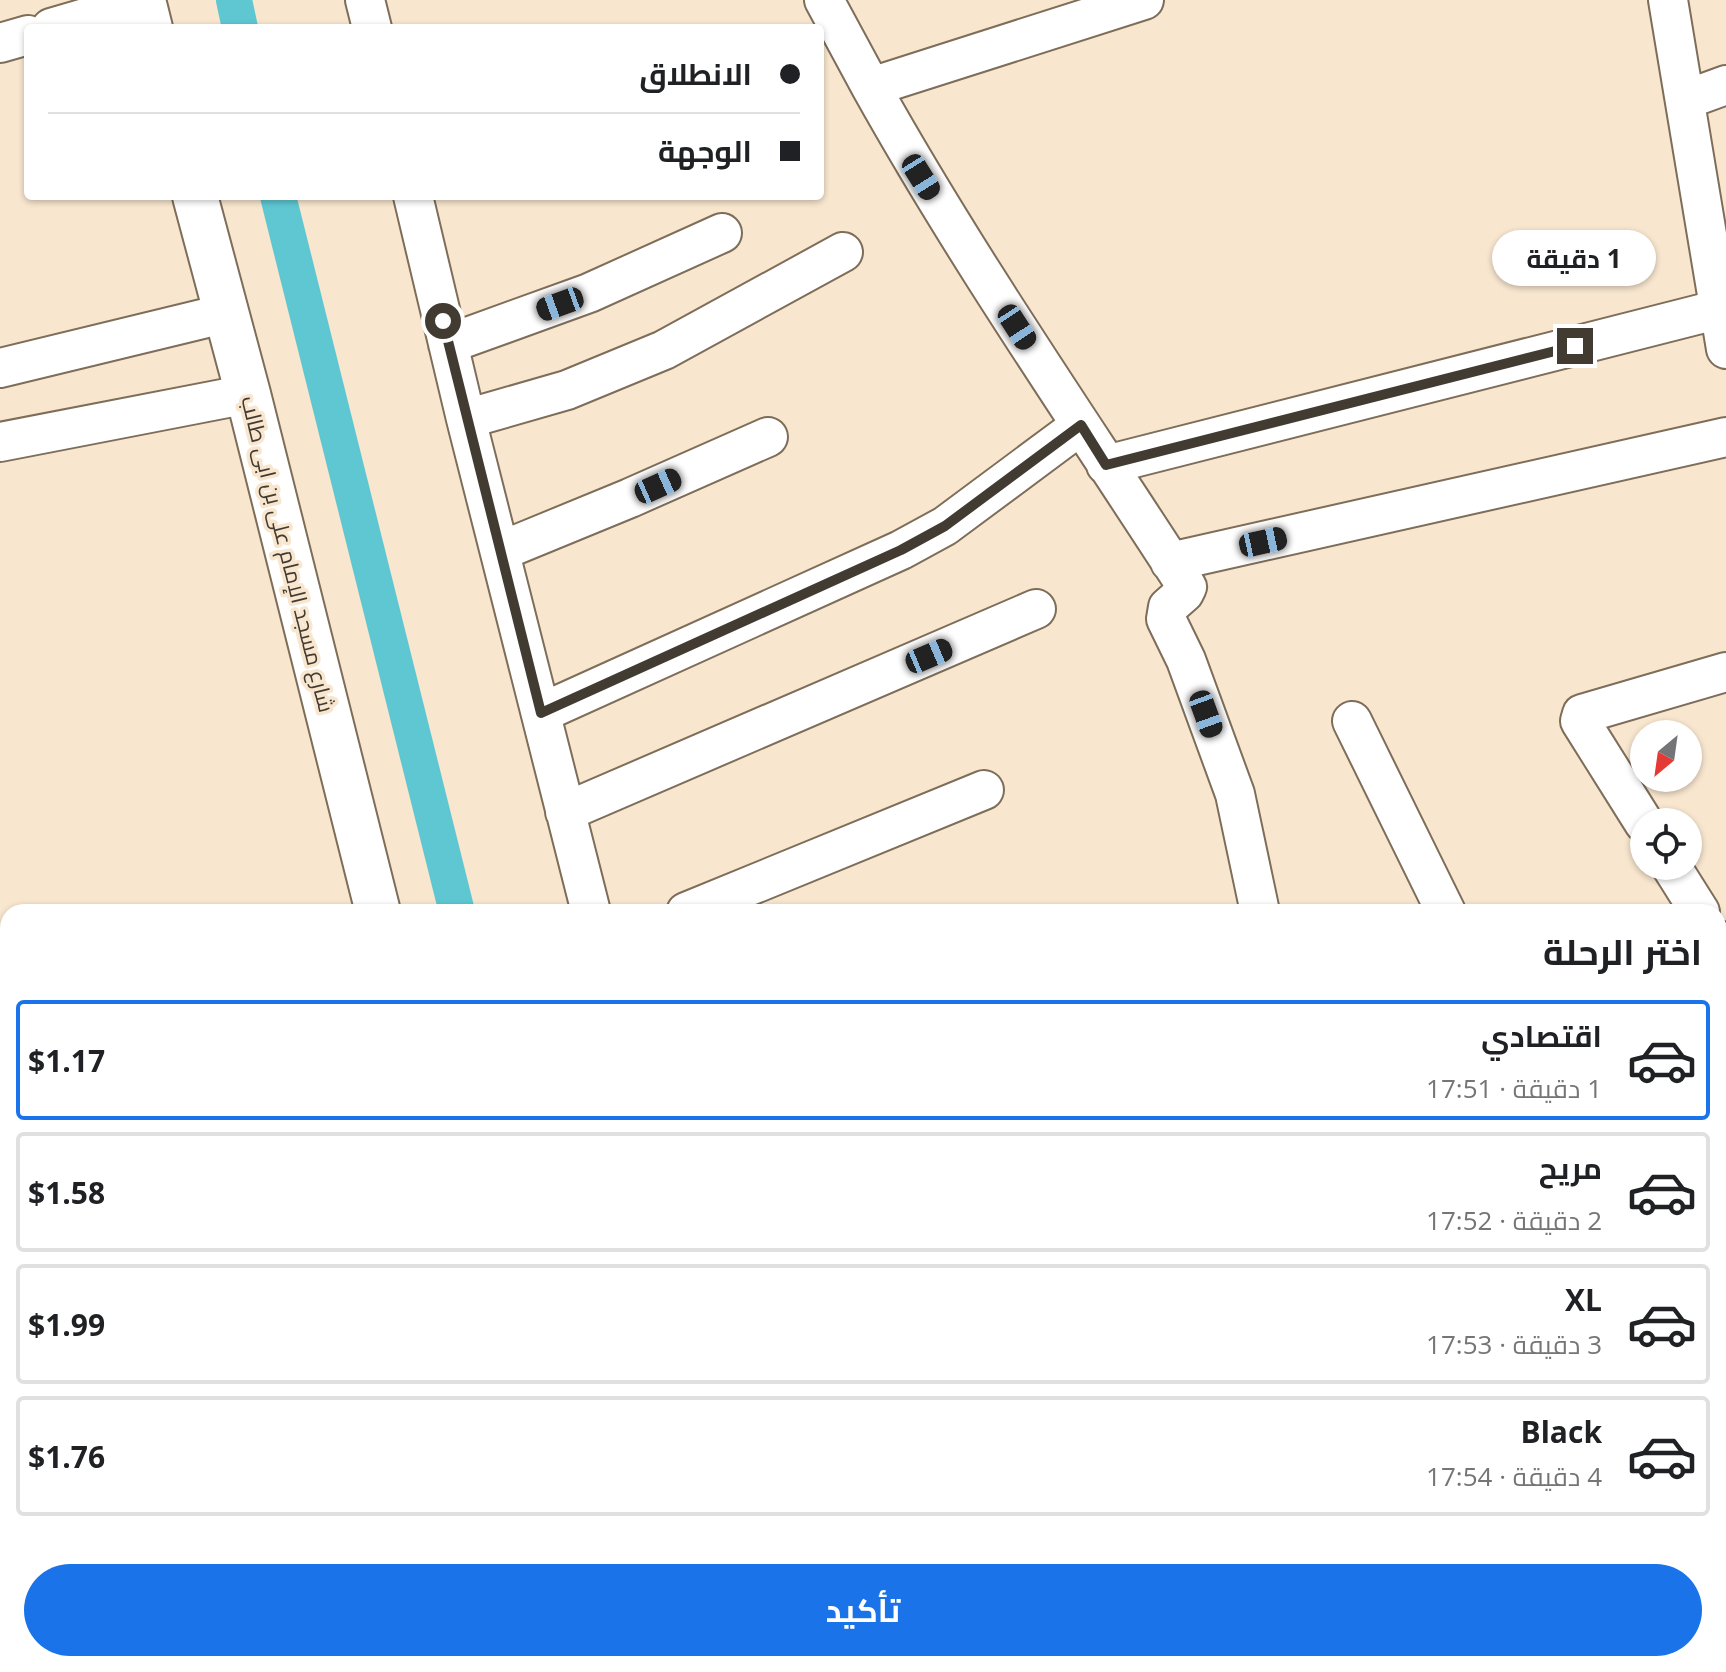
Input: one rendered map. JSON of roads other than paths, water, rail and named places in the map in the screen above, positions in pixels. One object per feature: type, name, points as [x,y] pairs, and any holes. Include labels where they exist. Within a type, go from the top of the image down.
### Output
[{"type":"street","points":[[64,24],[143,0],[149,24]]},
{"type":"street","points":[[365,0],[371,24]]},
{"type":"street","points":[[871,87],[1144,0]]},
{"type":"street","points":[[1668,0],[1726,349]]},
{"type":"street","points":[[833,2],[871,87],[921,177],[1187,587],[1168,607],[1166,619],[1186,660],[1235,794],[1258,904]]},
{"type":"street","points":[[0,43],[24,36]]},
{"type":"street","points":[[1685,100],[1726,85]]},
{"type":"street","name":"شارع مسجد الإمام على بن ابى طالب","points":[[196,200],[376,904]]},
{"type":"street","points":[[414,200],[589,904]]},
{"type":"street","points":[[448,344],[589,293],[722,233]]},
{"type":"street","points":[[466,419],[567,390],[664,350],[843,252]]},
{"type":"street","points":[[1106,465],[1720,309]]},
{"type":"street","points":[[0,368],[227,313]]},
{"type":"street","points":[[0,442],[248,394]]},
{"type":"street","points":[[541,713],[901,550],[945,526],[1081,425]]},
{"type":"street","points":[[501,551],[768,437]]},
{"type":"street","points":[[1170,562],[1726,437]]},
{"type":"street","points":[[565,812],[1036,609]]},
{"type":"street","points":[[1635,808],[1580,717],[1726,672]]},
{"type":"street","points":[[1352,721],[1442,904]]},
{"type":"street","points":[[706,904],[984,790]]},
{"type":"street","points":[[1680,880],[1695,904]]},
{"type":"waterway","points":[[234,0],[239,24]]},
{"type":"waterway","points":[[279,200],[455,904]]}]
